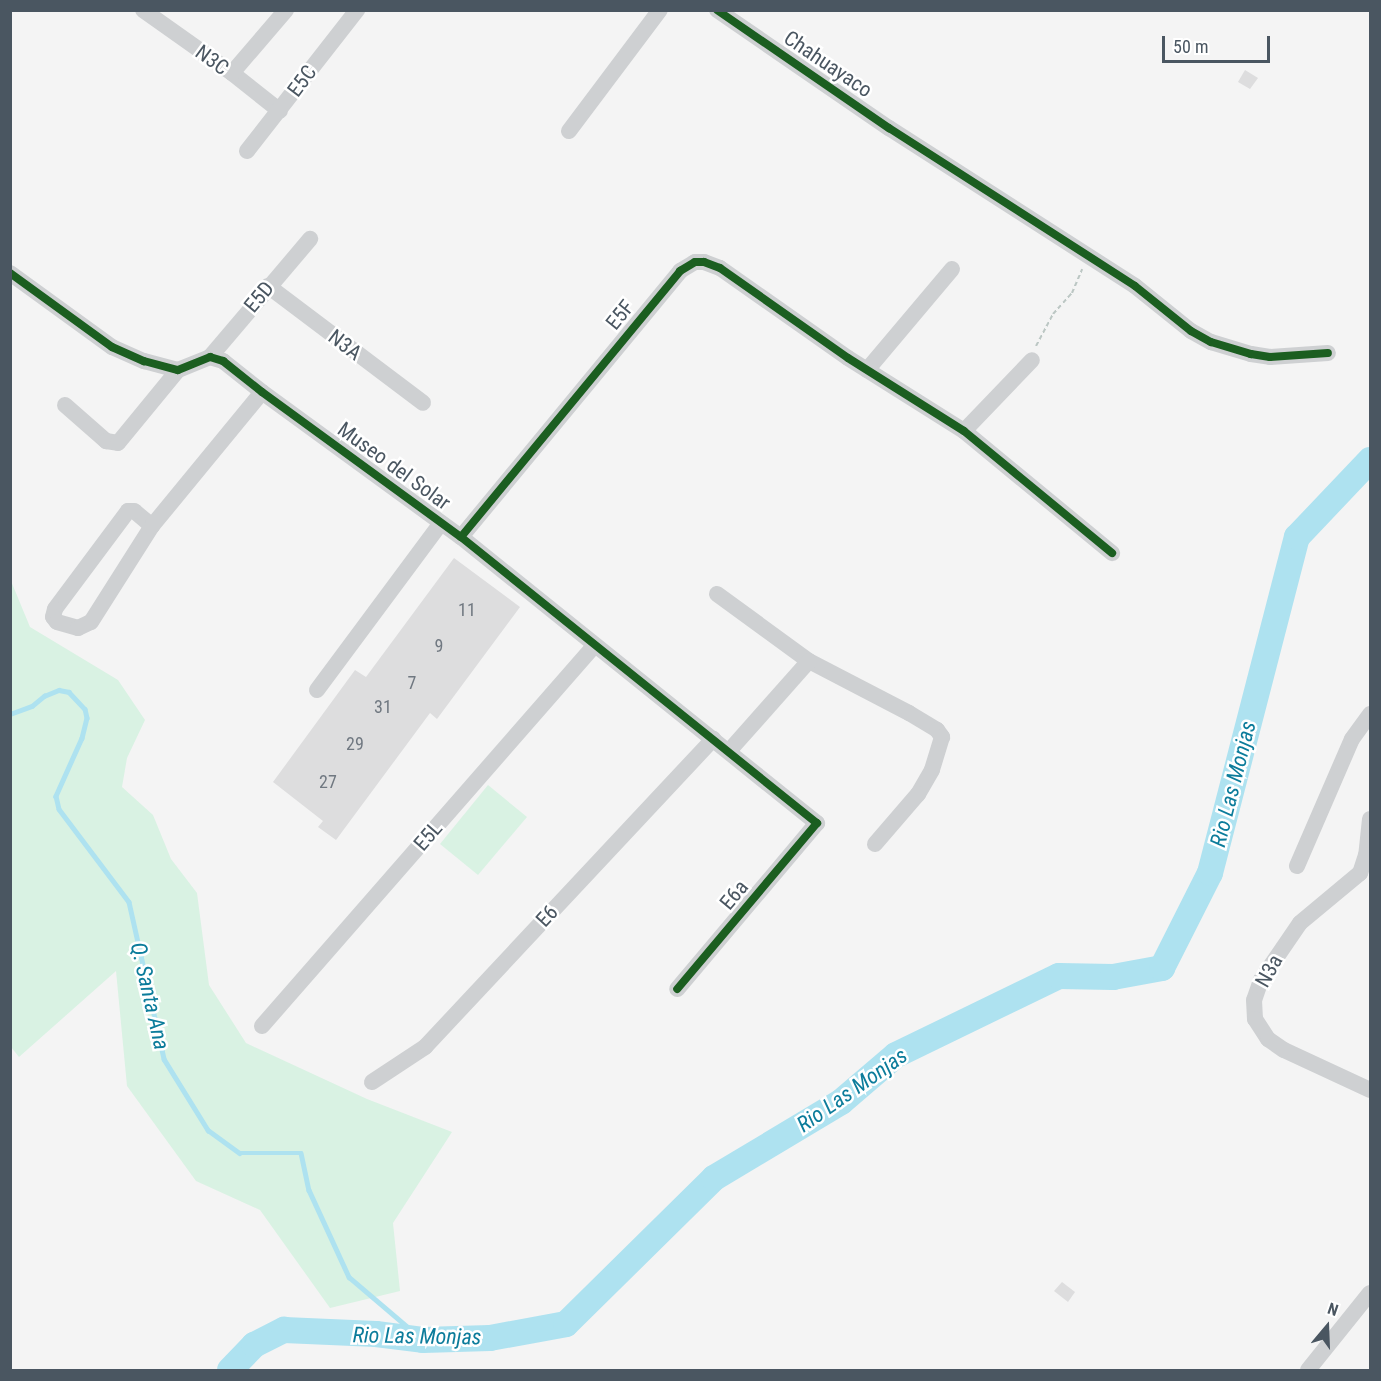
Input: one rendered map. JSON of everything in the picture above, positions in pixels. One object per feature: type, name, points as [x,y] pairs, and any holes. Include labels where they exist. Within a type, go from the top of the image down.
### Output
[{"type":"street","name":"N3C","points":[[143,10],[232,73],[280,111]]},
{"type":"street","points":[[232,73],[286,10]]},
{"type":"street","name":"E5C","points":[[247,151],[357,10]]},
{"type":"street","points":[[569,131],[660,10]]},
{"type":"street","name":"Chahuayaco","points":[[717,10],[889,128],[1136,286],[1191,330],[1211,342],[1270,357],[1328,353]]},
{"type":"street","name":"E5D","points":[[210,357],[310,239]]},
{"type":"street","name":"E5F","points":[[461,537],[661,294],[687,266],[695,262],[713,264],[848,358],[964,431],[1112,553]]},
{"type":"street","points":[[867,370],[952,270]]},
{"type":"street","points":[[10,273],[112,346],[144,361],[178,370]]},
{"type":"street","name":"N3A","points":[[268,286],[423,403]]},
{"type":"street","points":[[65,405],[106,441],[118,442],[178,370],[210,357]]},
{"type":"street","name":"Museo del Solar","points":[[210,357],[223,361],[461,537],[594,646],[818,823]]},
{"type":"street","points":[[964,431],[1032,360]]},
{"type":"street","points":[[152,526],[134,511],[128,511],[55,609],[53,616],[57,622],[78,628],[91,622],[152,526],[262,392]]},
{"type":"street","points":[[317,690],[441,523]]},
{"type":"street","points":[[717,594],[809,661],[909,713],[937,730],[942,737],[932,770],[918,794],[875,844]]},
{"type":"street","name":"E5L","points":[[262,1026],[594,646]]},
{"type":"street","points":[[729,751],[809,661]]},
{"type":"street","points":[[1298,867],[1352,739],[1371,714]]},
{"type":"street","name":"E6","points":[[372,1082],[425,1047],[713,739]]},
{"type":"street","name":"N3a","points":[[1371,819],[1366,855],[1360,873],[1300,923],[1261,980],[1254,1000],[1255,1019],[1268,1039],[1284,1050],[1371,1090]]},
{"type":"street","name":"E6a","points":[[677,989],[818,823]]},
{"type":"street","points":[[1308,1371],[1371,1293]]},
{"type":"path","points":[[1032,360],[1043,331],[1072,292],[1079,278],[1083,266],[1078,249]]},
{"type":"green space","points":[[11,581],[30,627],[118,680],[145,720],[127,758],[122,787],[153,815],[171,859],[197,893],[209,985],[246,1043],[367,1099],[452,1132],[393,1223],[400,1291],[330,1308],[260,1210],[196,1181],[127,1086],[116,971],[19,1057],[11,1047]]},
{"type":"green space","points":[[488,785],[527,817],[478,875],[440,844]]},
{"type":"building","points":[[1245,70],[1258,78],[1250,89],[1238,82]]},
{"type":"building","points":[[454,558],[520,607],[437,719],[430,713],[336,840],[318,827],[323,821],[273,782],[355,670],[366,677]]},
{"type":"building","points":[[1062,1282],[1075,1292],[1068,1302],[1054,1291]]},
{"type":"waterway","name":"Rio Las Monjas","points":[[230,1370],[254,1345],[284,1330],[376,1334],[423,1340],[490,1338],[566,1324],[714,1178],[841,1102],[896,1055],[1059,976],[1113,977],[1162,968],[1210,873],[1297,537],[1370,460]]},
{"type":"waterway","name":"Q. Santa Ana","points":[[10,714],[32,706],[44,696],[59,690],[69,692],[85,709],[87,718],[82,738],[56,796],[59,809],[129,902],[164,1059],[208,1130],[240,1153],[301,1153],[309,1190],[349,1277],[423,1340]]},
{"type":"cycle path","points":[[717,10],[889,128],[1135,286],[1191,331],[1211,342],[1251,354],[1270,357],[1328,353]]},
{"type":"cycle path","points":[[461,537],[680,271],[695,262],[704,262],[720,268],[848,358],[964,431],[1112,553]]},
{"type":"cycle path","points":[[10,273],[112,347],[144,361],[178,370],[210,357],[223,361],[461,537],[817,823],[677,989]]}]
